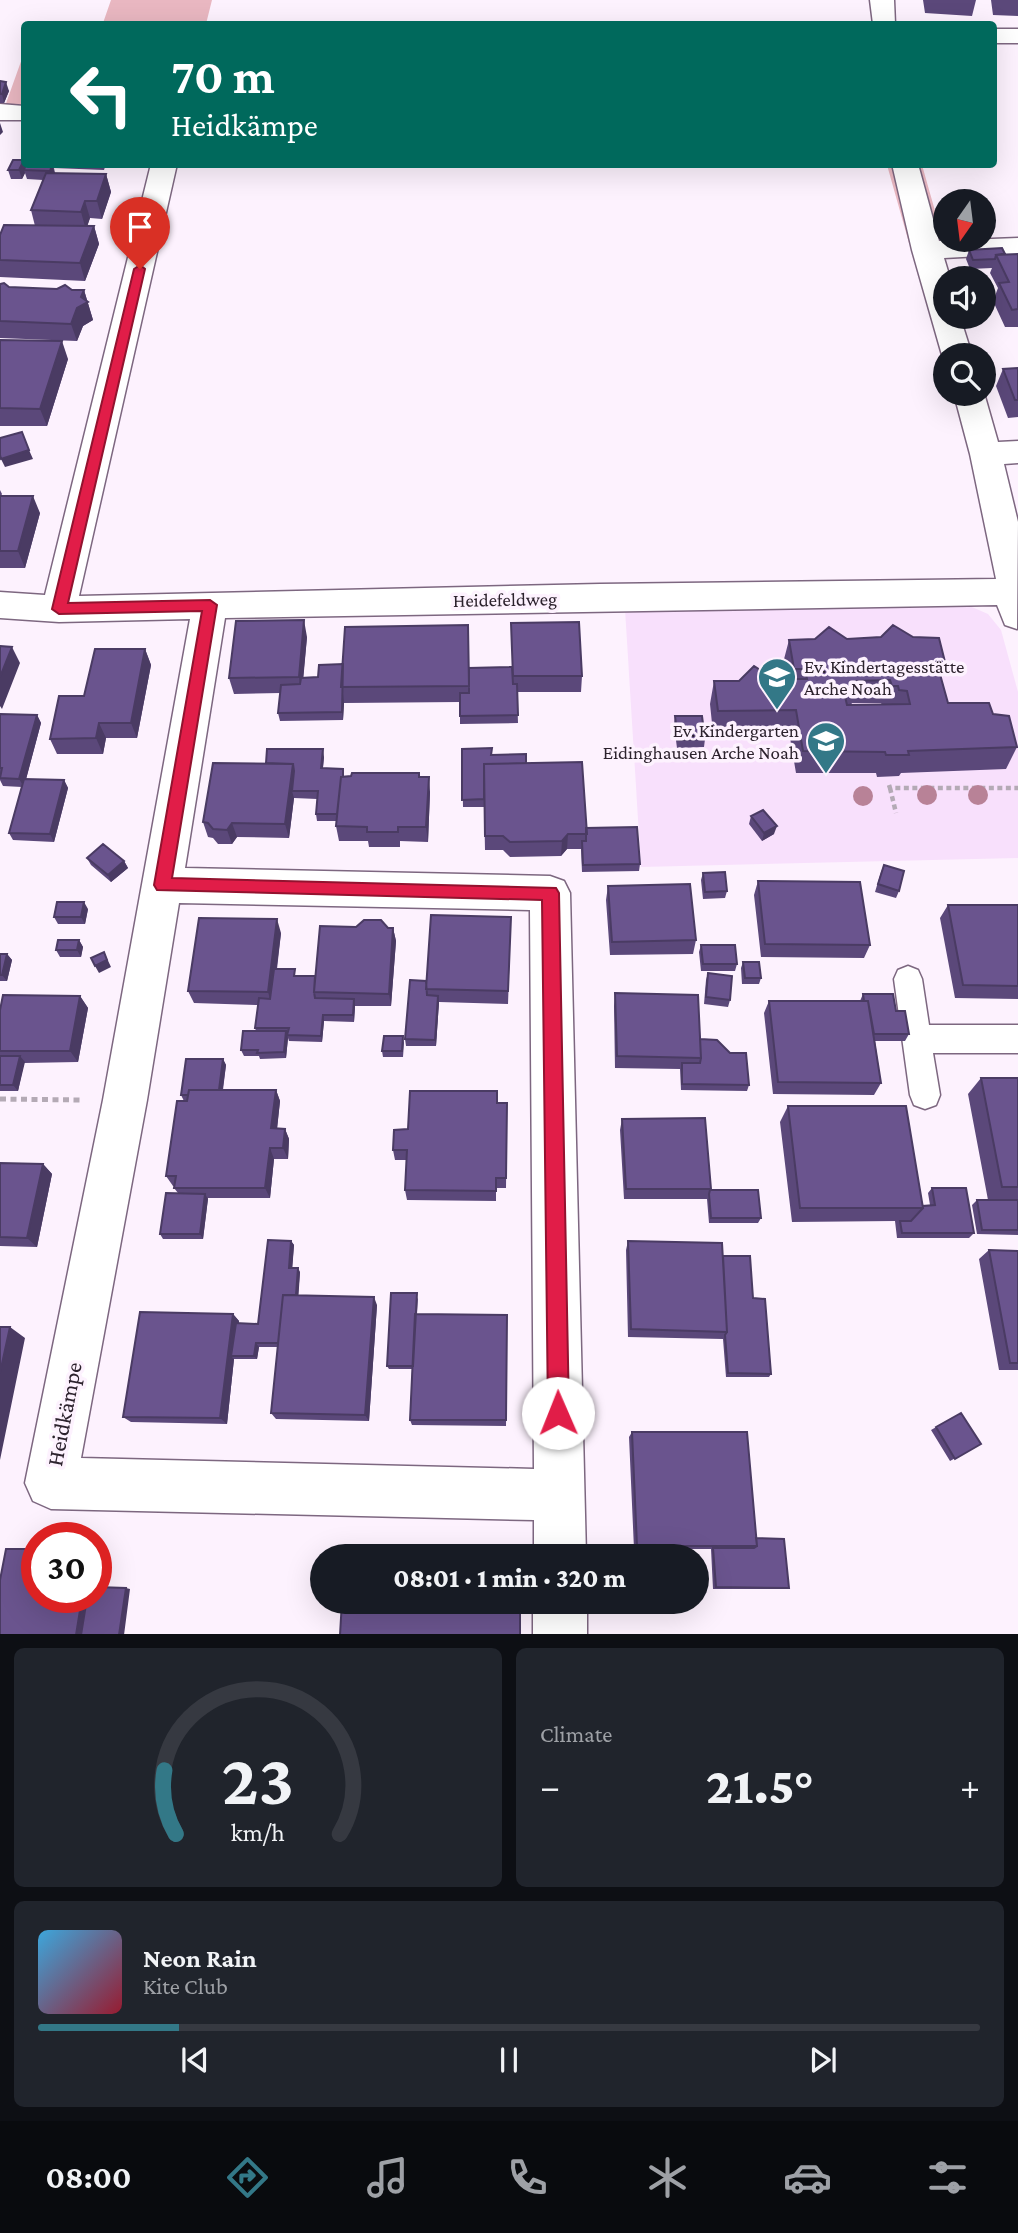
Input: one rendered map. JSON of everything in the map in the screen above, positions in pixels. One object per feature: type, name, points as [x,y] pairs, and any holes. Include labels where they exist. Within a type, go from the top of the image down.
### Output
[{"type":"street","points":[[882,0],[884,21]]},
{"type":"street","points":[[997,36],[1018,36]]},
{"type":"street","points":[[0,113],[21,113]]},
{"type":"street","points":[[59,609],[163,168]]},
{"type":"street","points":[[906,168],[933,274]]},
{"type":"street","points":[[926,250],[1018,246]]},
{"type":"street","points":[[976,406],[1002,453],[1014,578],[1014,605]]},
{"type":"street","name":"Heidefeldweg","points":[[0,605],[59,609],[210,605],[1014,605]]},
{"type":"street","name":"Heidkämpe","points":[[210,605],[125,1100],[51,1483],[559,1495]]},
{"type":"street","points":[[163,885],[550,893],[560,1544]]},
{"type":"street","points":[[560,1614],[560,1634]]},
{"type":"lane","points":[[908,979],[925,1095]]},
{"type":"lane","points":[[916,1039],[1018,1039]]},
{"type":"path","points":[[896,813],[890,787],[1018,788]]},
{"type":"path","points":[[0,1099],[125,1100]]},
{"type":"shaded area","points":[[111,0],[212,0],[207,21],[104,21]]},
{"type":"shaded area","points":[[21,61],[21,110],[4,109]]},
{"type":"shaded area","points":[[888,168],[923,168],[933,204],[933,242],[909,243]]},
{"type":"shaded area","name":"Ev. Kindergarten Eidinghausen Arche Noah","points":[[965,604],[988,614],[1001,630],[1018,692],[1018,858],[641,867],[625,609]]},
{"type":"building","points":[[0,81],[6,82],[2,94],[0,94]]},
{"type":"building","points":[[13,160],[21,160],[19,170],[8,170]]},
{"type":"building","points":[[25,168],[51,168],[50,171],[24,170]]},
{"type":"building","points":[[46,173],[106,174],[97,201],[85,201],[81,212],[31,210]]},
{"type":"building","points":[[4,225],[94,226],[80,263],[0,260],[0,235]]},
{"type":"building","points":[[996,248],[1002,248],[1005,254],[996,255],[995,259],[973,260],[970,252],[996,252]]},
{"type":"building","points":[[1018,254],[1018,309],[1012,310],[999,283],[1009,282],[996,255]]},
{"type":"building","points":[[4,283],[9,287],[57,289],[65,285],[72,290],[84,290],[81,297],[88,302],[77,308],[71,324],[0,321],[0,284]]},
{"type":"building","points":[[0,340],[62,341],[40,409],[0,408]]},
{"type":"building","points":[[1018,368],[1018,400],[1015,400],[1003,369]]},
{"type":"building","points":[[22,432],[29,450],[1,459],[0,438]]},
{"type":"building","points":[[0,496],[33,496],[18,551],[0,551]]},
{"type":"building","points":[[304,620],[299,677],[229,678],[236,621]]},
{"type":"building","points":[[579,622],[582,676],[513,676],[511,623]]},
{"type":"building","points":[[468,625],[469,686],[341,687],[345,627]]},
{"type":"building","points":[[893,625],[913,637],[939,638],[946,666],[938,667],[948,703],[989,703],[993,714],[1009,716],[1017,747],[908,751],[909,755],[803,751],[796,710],[718,711],[714,681],[739,681],[754,666],[774,679],[807,679],[805,669],[794,669],[789,640],[815,639],[829,627],[847,639],[881,637]],"holes":[[[890,680],[892,686],[907,691],[910,704],[847,705],[844,692],[852,691],[851,687],[857,687],[856,681]]]},
{"type":"building","points":[[0,646],[12,647],[0,677]]},
{"type":"building","points":[[95,649],[145,649],[131,723],[99,723],[96,738],[50,739],[59,696],[84,696]]},
{"type":"building","points":[[343,664],[342,712],[278,713],[281,685],[300,684],[301,678],[318,677],[319,665]]},
{"type":"building","points":[[512,667],[513,684],[517,684],[518,715],[460,716],[460,693],[469,693],[469,668]]},
{"type":"building","points":[[0,714],[37,715],[19,779],[0,778]]},
{"type":"building","points":[[675,716],[702,716],[705,739],[678,740]]},
{"type":"building","points":[[492,748],[491,755],[526,754],[526,763],[484,764],[484,799],[462,800],[462,749]]},
{"type":"building","points":[[267,749],[323,749],[321,768],[343,769],[337,814],[316,814],[318,791],[292,791],[293,764],[266,763]]},
{"type":"building","points":[[582,762],[587,834],[568,834],[562,841],[510,842],[503,836],[485,836],[484,764]]},
{"type":"building","points":[[213,763],[293,764],[285,824],[232,823],[227,830],[213,829],[203,822]]},
{"type":"building","points":[[352,773],[419,773],[419,777],[429,777],[426,827],[398,827],[398,832],[367,832],[367,827],[336,826],[341,777],[351,776]]},
{"type":"building","points":[[24,779],[64,780],[50,834],[9,833]]},
{"type":"building","points":[[763,810],[777,826],[764,833],[751,816]]},
{"type":"building","points":[[637,827],[640,864],[583,865],[582,841],[586,841],[586,828]]},
{"type":"building","points":[[103,844],[124,861],[108,875],[87,858]]},
{"type":"building","points":[[884,865],[904,871],[899,891],[878,884]]},
{"type":"building","points":[[725,872],[727,891],[705,892],[703,873]]},
{"type":"building","points":[[758,881],[860,882],[870,945],[765,944]]},
{"type":"building","points":[[690,884],[696,940],[612,942],[608,886]]},
{"type":"building","points":[[57,902],[84,902],[81,917],[54,917]]},
{"type":"building","points":[[948,905],[1018,905],[1018,986],[963,985]]},
{"type":"building","points":[[431,915],[511,917],[508,991],[426,989]]},
{"type":"building","points":[[199,918],[277,919],[268,992],[188,991]]},
{"type":"building","points":[[364,920],[381,920],[388,928],[393,928],[389,994],[314,992],[320,926],[356,927]]},
{"type":"building","points":[[58,940],[79,940],[77,950],[56,950]]},
{"type":"building","points":[[701,945],[735,945],[737,964],[703,964]]},
{"type":"building","points":[[104,952],[107,960],[95,966],[91,958]]},
{"type":"building","points":[[0,954],[7,954],[2,975],[0,975]]},
{"type":"building","points":[[743,962],[759,962],[761,978],[745,978]]},
{"type":"building","points":[[274,969],[295,969],[294,976],[315,976],[315,998],[354,999],[353,1015],[323,1015],[321,1036],[287,1035],[289,1028],[255,1028],[259,998],[270,999]]},
{"type":"building","points":[[708,973],[732,976],[730,1000],[706,997]]},
{"type":"building","points":[[410,980],[426,981],[427,995],[438,996],[435,1040],[405,1039]]},
{"type":"building","points":[[615,993],[698,995],[701,1058],[617,1056]]},
{"type":"building","points":[[863,994],[893,994],[896,1011],[905,1011],[909,1034],[874,1034],[868,1001],[864,1001]]},
{"type":"building","points":[[3,995],[80,996],[70,1051],[0,1051],[0,1010]]},
{"type":"building","points":[[769,1001],[868,1001],[881,1083],[778,1082]]},
{"type":"building","points":[[243,1031],[286,1031],[284,1052],[257,1053],[258,1050],[241,1050]]},
{"type":"building","points":[[384,1036],[403,1036],[402,1051],[382,1051]]},
{"type":"building","points":[[700,1039],[717,1040],[730,1053],[746,1053],[749,1085],[682,1084],[682,1063],[700,1063]]},
{"type":"building","points":[[0,1056],[20,1056],[13,1085],[0,1085]]},
{"type":"building","points":[[186,1059],[223,1059],[219,1090],[189,1090],[188,1095],[181,1095]]},
{"type":"building","points":[[981,1078],[1018,1078],[1018,1187],[1002,1187]]},
{"type":"building","points":[[189,1090],[276,1090],[271,1128],[285,1129],[283,1148],[270,1148],[265,1188],[174,1188],[176,1176],[166,1176],[177,1101],[187,1101]]},
{"type":"building","points":[[410,1091],[497,1091],[497,1103],[507,1103],[506,1178],[496,1178],[496,1191],[405,1190],[407,1150],[393,1150],[394,1130],[408,1129]]},
{"type":"building","points":[[788,1106],[906,1106],[923,1208],[800,1208]]},
{"type":"building","points":[[705,1118],[711,1189],[626,1189],[622,1119]]},
{"type":"building","points":[[0,1163],[43,1164],[27,1238],[0,1237]]},
{"type":"building","points":[[932,1188],[966,1188],[974,1233],[902,1233],[900,1221],[911,1221],[923,1206],[935,1205]]},
{"type":"building","points":[[710,1190],[758,1190],[761,1218],[711,1218]]},
{"type":"building","points":[[166,1193],[205,1194],[200,1234],[160,1234]]},
{"type":"building","points":[[977,1200],[1018,1200],[1018,1230],[982,1230]]},
{"type":"building","points":[[268,1240],[291,1241],[289,1268],[298,1268],[296,1295],[283,1295],[278,1343],[256,1343],[254,1356],[231,1356],[236,1323],[258,1324]]},
{"type":"building","points":[[628,1241],[722,1243],[727,1332],[631,1329]]},
{"type":"building","points":[[989,1250],[1018,1251],[1018,1363],[1010,1363]]},
{"type":"building","points":[[723,1256],[750,1256],[753,1298],[765,1299],[771,1374],[728,1373]]},
{"type":"building","points":[[391,1293],[417,1293],[413,1366],[387,1366]]},
{"type":"building","points":[[283,1295],[374,1297],[365,1415],[271,1413]]},
{"type":"building","points":[[140,1312],[233,1314],[220,1418],[123,1417]]},
{"type":"building","points":[[415,1314],[507,1315],[506,1420],[410,1420]]},
{"type":"building","points":[[0,1327],[10,1327],[0,1373]]},
{"type":"building","points":[[961,1413],[981,1444],[955,1459],[936,1427]]},
{"type":"building","points":[[632,1432],[747,1432],[757,1546],[637,1544]]},
{"type":"building","points":[[756,1538],[784,1539],[789,1588],[716,1587],[713,1548],[754,1548],[757,1546]]},
{"type":"building","points":[[6,1549],[21,1549],[21,1613],[80,1613],[76,1634],[0,1634],[0,1580]]},
{"type":"building","points":[[112,1588],[126,1588],[119,1634],[81,1634],[85,1613],[112,1613]]},
{"type":"building","points":[[341,1614],[520,1614],[520,1634],[340,1634]]},
{"type":"place","name":"Ev. Kindertagesstätte Arche Noah","points":[[777,711]]},
{"type":"place","name":"Ev. Kindergarten Eidinghausen Arche Noah","points":[[826,775]]},
{"type":"route","points":[[140,269],[59,609],[210,605],[163,885],[550,893],[558,1413]]}]
